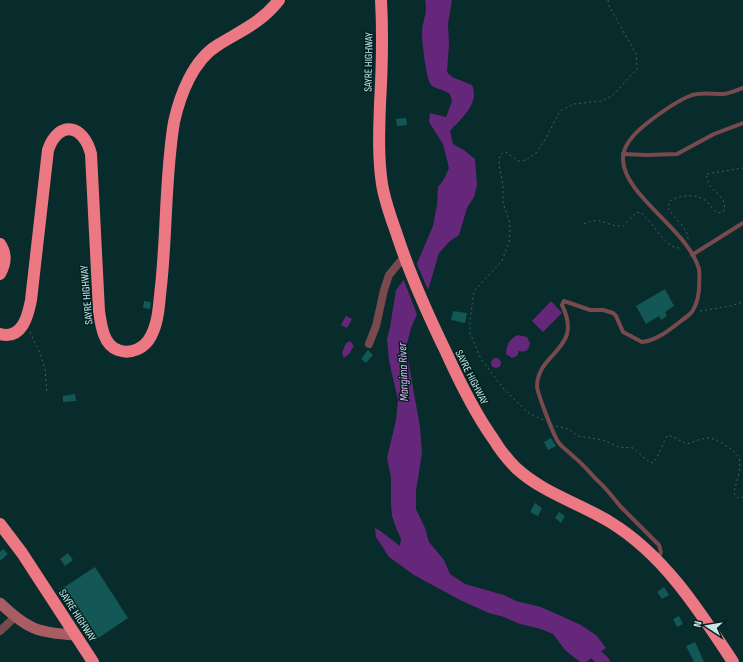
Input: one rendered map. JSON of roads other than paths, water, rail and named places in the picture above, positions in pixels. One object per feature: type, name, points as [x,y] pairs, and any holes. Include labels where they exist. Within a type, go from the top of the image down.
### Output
[{"type":"highway","name":"SAYRE HIGHWAY","points":[[0,334],[10,335],[15,333],[25,323],[31,300],[48,150],[51,142],[59,133],[68,130],[77,131],[85,138],[89,144],[92,154],[99,311],[102,330],[110,344],[119,351],[132,351],[146,343],[152,335],[157,317],[162,275],[171,144],[178,108],[184,89],[189,78],[205,57],[217,46],[257,23],[278,0]]},
{"type":"highway","name":"SAYRE HIGHWAY","points":[[381,0],[382,49],[379,128],[382,184],[389,212],[405,259],[430,320],[470,403],[498,447],[516,468],[538,484],[609,521],[642,545],[657,560],[702,614],[733,662]]},
{"type":"highway","points":[[0,244],[5,256],[5,261],[0,274]]},
{"type":"highway","name":"SAYRE HIGHWAY","points":[[0,524],[22,553],[93,662]]},
{"type":"street","points":[[368,344],[376,326],[389,275],[405,259]]},
{"type":"street","points":[[0,603],[15,617],[32,628],[52,633],[75,635]]},
{"type":"street","points":[[0,630],[15,617]]},
{"type":"lane","points":[[657,560],[661,552],[659,545],[600,482],[559,443],[553,433],[537,385],[540,373],[547,362],[564,343],[568,331],[569,322],[566,311],[562,305],[564,302],[590,310],[603,310],[613,313],[616,316],[622,332],[642,342],[656,338],[692,313],[698,297],[700,281],[699,269],[687,245],[630,181],[624,167],[623,154],[629,142],[640,129],[659,113],[683,99],[703,93],[724,94],[743,88]]},
{"type":"lane","points":[[623,154],[677,154],[714,134],[743,123]]},
{"type":"lane","points":[[692,255],[743,223]]},
{"type":"water","points":[[425,0],[452,0],[448,24],[449,45],[447,72],[452,77],[472,85],[474,98],[468,110],[450,131],[453,144],[464,150],[475,159],[477,185],[474,197],[467,208],[459,235],[450,241],[439,253],[429,287],[411,328],[406,348],[420,427],[422,453],[416,491],[416,509],[425,528],[429,542],[444,560],[450,574],[465,584],[504,595],[516,601],[541,607],[581,625],[597,636],[606,648],[586,662],[580,662],[565,650],[553,634],[489,613],[460,600],[414,575],[389,557],[376,537],[375,528],[400,546],[401,539],[392,516],[391,477],[387,458],[396,420],[398,400],[389,361],[387,339],[396,290],[415,268],[433,226],[437,205],[438,187],[449,168],[443,144],[429,122],[430,113],[446,117],[452,101],[450,94],[431,85],[427,76],[422,33],[426,10]]},
{"type":"water","points":[[551,301],[562,313],[543,332],[532,321]]},
{"type":"water","points":[[346,316],[352,319],[347,328],[341,325]]},
{"type":"water","points":[[518,335],[527,337],[530,345],[527,350],[524,352],[519,351],[517,356],[512,358],[506,354],[507,348],[509,342]]},
{"type":"water","points":[[350,341],[354,346],[349,354],[344,358],[342,353],[346,343]]},
{"type":"water","points":[[496,358],[501,363],[496,368],[491,363]]},
{"type":"waterway","name":"Mangima River","points":[[585,644],[604,662]]}]
